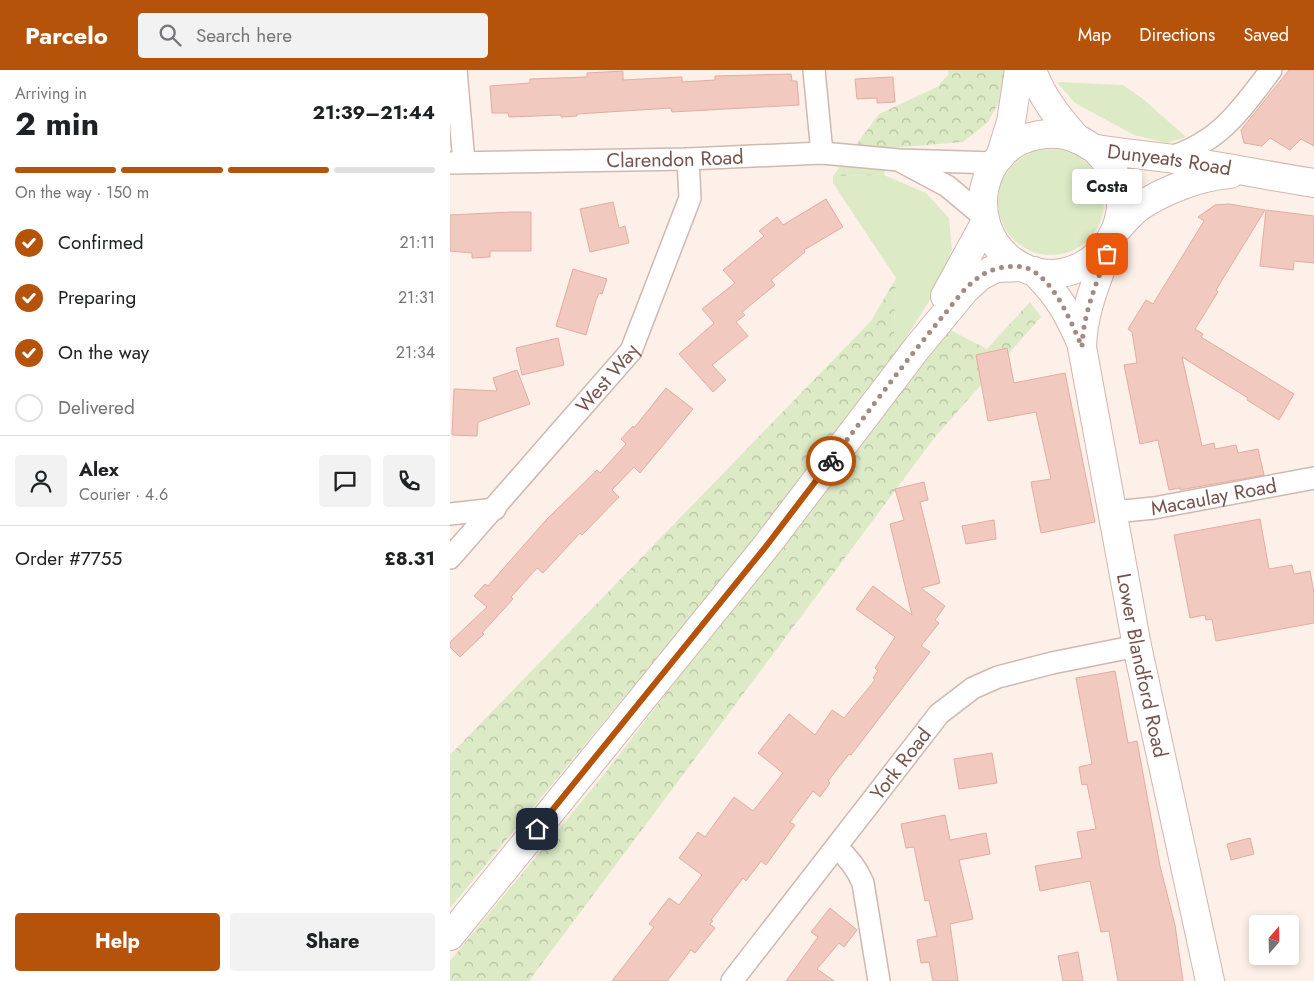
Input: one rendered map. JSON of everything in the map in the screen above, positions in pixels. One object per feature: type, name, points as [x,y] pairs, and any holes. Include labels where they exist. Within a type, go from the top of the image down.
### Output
[{"type":"main road","points":[[1019,70],[1011,122],[998,160],[986,180],[982,206],[984,220],[994,243],[1011,260],[1028,269]]},
{"type":"main road","points":[[450,936],[767,545],[917,348],[965,290],[979,277],[996,268],[1028,269],[1047,273],[1071,271],[1090,262],[1107,247],[1115,233],[1122,208],[1119,185],[1111,167],[1051,110],[1039,89],[1032,70]]},
{"type":"main road","points":[[998,160],[1025,139],[1040,135],[1063,135],[1086,144]]},
{"type":"main road","name":"Dunyeats Road","points":[[1086,144],[1246,173],[1314,183]]},
{"type":"main road","name":"Dunyeats Road","points":[[1115,233],[1140,207],[1184,184],[1211,176],[1246,173]]},
{"type":"main road","points":[[917,348],[984,220]]},
{"type":"main road","name":"Lower Blandford Road","points":[[1082,347],[1083,327],[1088,305],[1115,233]]},
{"type":"main road","name":"Lower Blandford Road","points":[[1028,269],[1057,296],[1066,309],[1082,347],[1114,512],[1137,646],[1210,981]]},
{"type":"street","points":[[456,70],[457,163]]},
{"type":"street","points":[[814,70],[822,153]]},
{"type":"street","points":[[1166,158],[1186,152],[1206,142],[1236,116],[1271,70]]},
{"type":"street","name":"Clarendon Road","points":[[457,163],[688,159],[822,153],[899,160],[998,160]]},
{"type":"street","name":"West Way","points":[[450,558],[631,351],[690,198],[688,159]]},
{"type":"street","name":"Clarendon Road","points":[[899,160],[946,186],[984,220]]},
{"type":"street","name":"Macaulay Road","points":[[1114,512],[1154,508],[1314,478]]},
{"type":"street","points":[[450,514],[494,509]]},
{"type":"street","name":"York Road","points":[[732,981],[939,714],[973,688],[998,678],[1052,663],[1137,646]]},
{"type":"street","points":[[837,848],[852,863],[864,883],[880,981]]},
{"type":"green space","points":[[948,70],[1037,70],[1012,79],[988,122],[963,142],[890,148],[884,175],[833,176],[879,114],[937,87],[948,75]]},
{"type":"green space","points":[[1057,82],[1123,85],[1143,99],[1186,137],[1167,143],[1134,135],[1075,103]]},
{"type":"green space","points":[[1051,149],[1071,153],[1089,164],[1100,182],[1104,202],[1100,222],[1089,240],[1071,251],[1051,255],[1031,251],[1013,240],[1002,222],[998,202],[1002,182],[1013,164],[1031,153]]},
{"type":"green space","points":[[884,175],[926,193],[949,218],[952,250],[933,295],[893,358],[896,278],[833,183],[833,176]]},
{"type":"green space","points":[[896,278],[893,358],[737,560],[450,908],[450,755],[871,321]]},
{"type":"green space","points":[[1030,302],[1041,317],[935,437],[529,981],[450,981],[450,961],[606,772],[946,328],[987,349]]},
{"type":"building","points":[[1289,70],[1314,70],[1314,146],[1301,139],[1290,150],[1270,138],[1262,146],[1244,143],[1241,130]]},
{"type":"building","points":[[623,71],[623,80],[682,77],[682,82],[715,80],[715,76],[791,74],[792,81],[797,81],[799,105],[672,112],[671,108],[577,114],[577,116],[561,117],[561,115],[509,117],[508,113],[492,113],[490,86],[530,83],[530,79],[587,77],[587,73]]},
{"type":"building","points":[[893,77],[895,102],[877,103],[877,98],[857,99],[855,79]]},
{"type":"building","points":[[826,199],[843,227],[804,250],[805,252],[771,280],[775,285],[742,312],[745,315],[736,322],[748,336],[712,365],[726,380],[713,392],[679,354],[714,323],[702,309],[735,283],[723,270],[764,236],[759,231],[777,217],[783,225]]},
{"type":"building","points":[[613,202],[619,228],[625,226],[629,243],[590,252],[580,209]]},
{"type":"building","points":[[1229,204],[1265,210],[1216,290],[1218,292],[1195,329],[1203,334],[1201,337],[1294,394],[1279,420],[1247,400],[1248,398],[1182,357],[1202,446],[1214,443],[1215,449],[1236,445],[1238,453],[1258,449],[1264,475],[1180,490],[1180,488],[1169,490],[1158,440],[1140,444],[1124,365],[1137,363],[1132,332],[1128,329],[1146,300],[1153,304],[1204,221],[1198,217],[1215,205]]},
{"type":"building","points":[[1266,210],[1314,216],[1314,263],[1294,261],[1293,270],[1260,266]]},
{"type":"building","points":[[531,212],[531,251],[490,251],[490,257],[472,258],[472,253],[450,251],[450,215]]},
{"type":"building","points":[[573,269],[607,279],[602,294],[599,293],[596,300],[586,335],[556,326]]},
{"type":"building","points":[[558,338],[564,365],[522,375],[516,348]]},
{"type":"building","points":[[1007,348],[1014,383],[1065,373],[1095,522],[1041,533],[1031,482],[1051,479],[1036,412],[988,421],[976,355]]},
{"type":"building","points":[[517,370],[530,404],[478,422],[477,436],[452,435],[454,389],[497,391],[493,378]]},
{"type":"building","points":[[666,388],[693,409],[640,473],[634,467],[612,490],[619,497],[582,535],[580,533],[543,573],[537,568],[511,597],[513,599],[482,633],[484,634],[460,657],[450,647],[450,642],[487,607],[474,596],[485,584],[488,586],[546,520],[597,470],[600,473],[626,444],[621,439],[633,426],[634,428]]},
{"type":"building","points":[[924,482],[928,500],[920,502],[940,583],[921,588],[945,606],[935,620],[939,623],[921,646],[930,652],[851,755],[849,754],[828,781],[830,783],[820,797],[813,791],[790,822],[795,825],[766,865],[761,861],[746,881],[743,878],[711,920],[713,921],[710,924],[715,928],[695,953],[691,950],[667,981],[612,981],[654,927],[649,924],[669,898],[679,905],[702,875],[679,858],[698,832],[705,837],[734,797],[753,811],[783,773],[758,753],[789,714],[815,735],[832,710],[844,718],[875,680],[873,678],[878,671],[875,668],[895,637],[856,609],[873,586],[912,615],[890,524],[904,520],[895,489]]},
{"type":"building","points":[[1260,519],[1269,569],[1292,565],[1294,574],[1310,571],[1314,593],[1314,623],[1216,641],[1212,619],[1206,620],[1205,615],[1190,618],[1174,535]]},
{"type":"building","points":[[994,520],[996,539],[966,544],[962,526]]},
{"type":"building","points":[[1115,671],[1128,743],[1137,741],[1160,866],[1175,925],[1183,981],[1118,981],[1109,931],[1101,932],[1090,881],[1040,891],[1035,866],[1082,858],[1077,832],[1096,829],[1087,784],[1082,785],[1079,767],[1092,764],[1076,678]]},
{"type":"building","points":[[992,753],[997,783],[959,789],[954,759]]},
{"type":"building","points":[[945,815],[950,840],[986,833],[990,854],[959,860],[973,919],[950,924],[958,981],[933,981],[929,962],[921,963],[917,940],[937,936],[929,900],[925,901],[914,847],[906,848],[901,824]]},
{"type":"building","points":[[1250,838],[1254,854],[1231,860],[1227,844]]},
{"type":"building","points":[[830,908],[857,930],[844,947],[839,943],[817,969],[834,981],[786,981],[818,937],[811,932]]},
{"type":"building","points":[[1078,952],[1083,981],[1063,981],[1058,956]]},
{"type":"way so far","points":[[831,461],[917,348],[965,290],[979,277],[996,268],[1022,267],[1034,271],[1066,309],[1082,347],[1083,327],[1088,305],[1107,254]]},
{"type":"place","name":"Costa","points":[[1107,254]]},
{"type":"route","points":[[537,829],[767,545],[831,461]]}]
